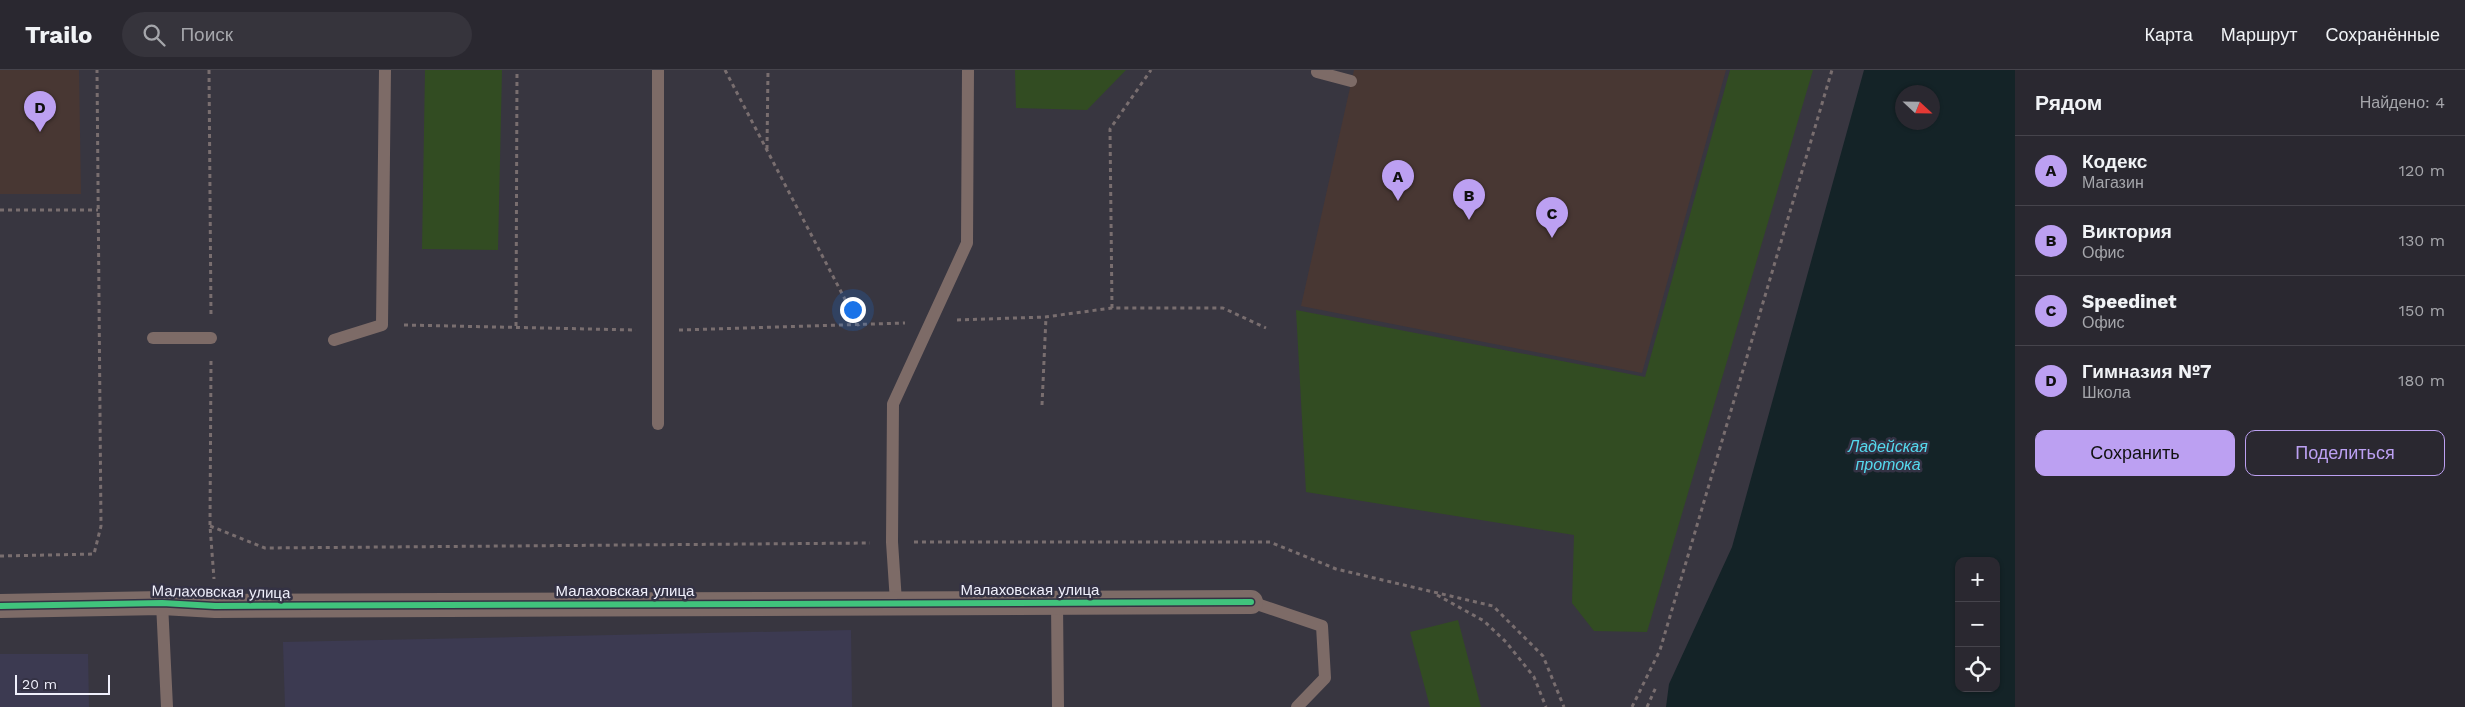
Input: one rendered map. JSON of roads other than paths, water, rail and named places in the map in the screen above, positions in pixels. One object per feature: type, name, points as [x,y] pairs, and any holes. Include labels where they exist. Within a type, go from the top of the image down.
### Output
[{"type":"street","name":"Малаховская улица","points":[[0,606],[162,603],[225,606],[1251,602]]},
{"type":"lane","points":[[334,340],[382,325],[384,70]]},
{"type":"lane","points":[[658,70],[658,424]]},
{"type":"lane","points":[[896,602],[892,542],[893,404],[967,243],[968,70]]},
{"type":"lane","points":[[1318,72],[1351,81]]},
{"type":"lane","points":[[153,338],[211,338]]},
{"type":"lane","points":[[1251,602],[1322,626],[1325,678],[1297,707]]},
{"type":"lane","points":[[162,603],[167,707]]},
{"type":"lane","points":[[1057,603],[1058,707]]},
{"type":"water","name":"Ладейская протока","points":[[1864,70],[2015,70],[2015,707],[1666,707],[1669,684],[1732,547]]},
{"type":"place","name":"Гимназия №7","points":[[40,132]]},
{"type":"place","name":"Кодекс","points":[[1398,201]]},
{"type":"place","name":"Виктория","points":[[1469,220]]},
{"type":"place","name":"Speedinet","points":[[1552,238]]}]
